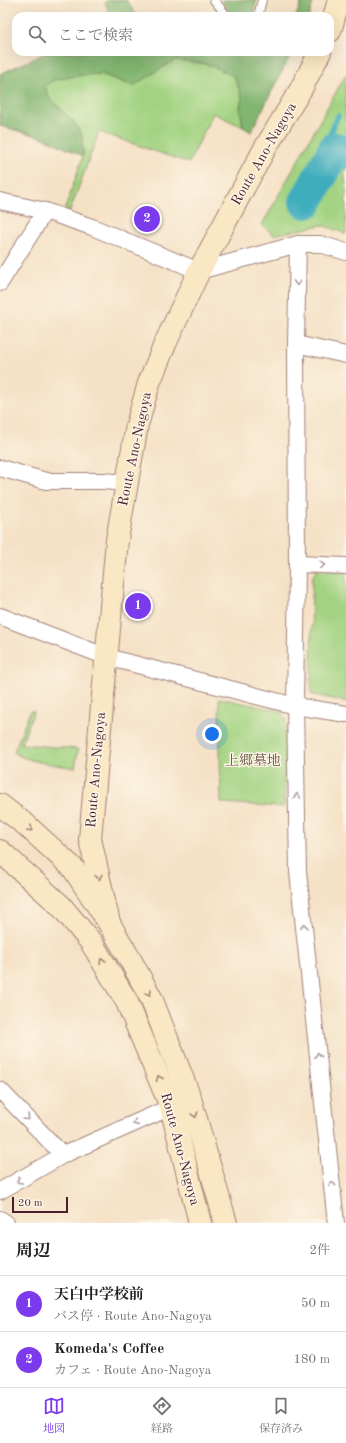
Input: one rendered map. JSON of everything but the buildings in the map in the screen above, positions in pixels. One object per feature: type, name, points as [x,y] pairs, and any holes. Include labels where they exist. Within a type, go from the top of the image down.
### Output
[{"type":"main road","points":[[334,17],[339,0]]},
{"type":"main road","name":"Route Ano-Nagoya","points":[[109,923],[90,839],[117,540],[137,425],[149,383],[165,344],[199,271],[264,150],[301,89],[318,56]]},
{"type":"main road","points":[[0,805],[26,825],[73,868],[40,886]]},
{"type":"main road","name":"Route Ano-Nagoya","points":[[90,839],[73,868],[109,923],[152,1000],[190,1098],[226,1223]]},
{"type":"main road","name":"Route Ano-Nagoya","points":[[0,851],[61,906],[90,942],[127,1002],[171,1107],[200,1223]]},
{"type":"street","points":[[0,201],[45,211],[92,227],[199,271],[298,244],[320,244],[346,252]]},
{"type":"street","points":[[0,283],[45,211]]},
{"type":"street","points":[[298,244],[296,344],[297,564],[295,706],[298,872],[336,1223]]},
{"type":"street","points":[[296,344],[346,355]]},
{"type":"street","points":[[0,468],[46,481],[103,481],[126,483]]},
{"type":"street","points":[[297,564],[346,566]]},
{"type":"street","points":[[0,616],[107,657],[295,706],[346,714]]},
{"type":"street","points":[[0,1090],[63,1156]]},
{"type":"street","points":[[0,1191],[63,1156],[171,1107]]},
{"type":"street","points":[[0,1219],[6,1223]]},
{"type":"lane","points":[[214,0],[224,12]]},
{"type":"lane","points":[[259,12],[262,0]]},
{"type":"green space","points":[[107,0],[126,0],[134,12],[109,12],[105,3]]},
{"type":"green space","points":[[221,0],[257,0],[253,12],[230,12]]},
{"type":"green space","points":[[302,0],[314,0],[310,12],[298,12]]},
{"type":"green space","points":[[39,56],[290,56],[251,132],[243,127],[240,107],[242,97],[234,76],[207,64],[175,60],[133,86],[101,74],[83,75],[53,80],[45,87],[49,98],[74,122],[82,135],[83,156],[41,137],[0,126],[0,74]]},
{"type":"green space","points":[[175,59],[207,64],[234,76],[242,97],[240,107],[243,127],[213,113],[189,163],[99,132],[70,211],[65,209],[83,156],[82,135],[74,122],[49,98],[45,87],[53,80],[83,74],[101,74],[133,86]]},
{"type":"green space","points":[[346,74],[346,234],[322,225],[274,235],[262,225]]},
{"type":"green space","points":[[317,569],[346,571],[346,702],[311,694],[312,578]]},
{"type":"green space","name":"上郷墓地","points":[[219,698],[281,711],[286,719],[284,807],[221,803]]},
{"type":"green space","points":[[30,711],[34,711],[21,744],[78,749],[75,768],[34,761],[14,752]]},
{"type":"waterway","points":[[320,158],[338,116]]},
{"type":"waterway","points":[[306,202],[335,149],[346,152]]},
{"type":"place","name":"Komeda's Coffee","points":[[147,219]]},
{"type":"place","name":"天白中学校前","points":[[138,606]]}]
